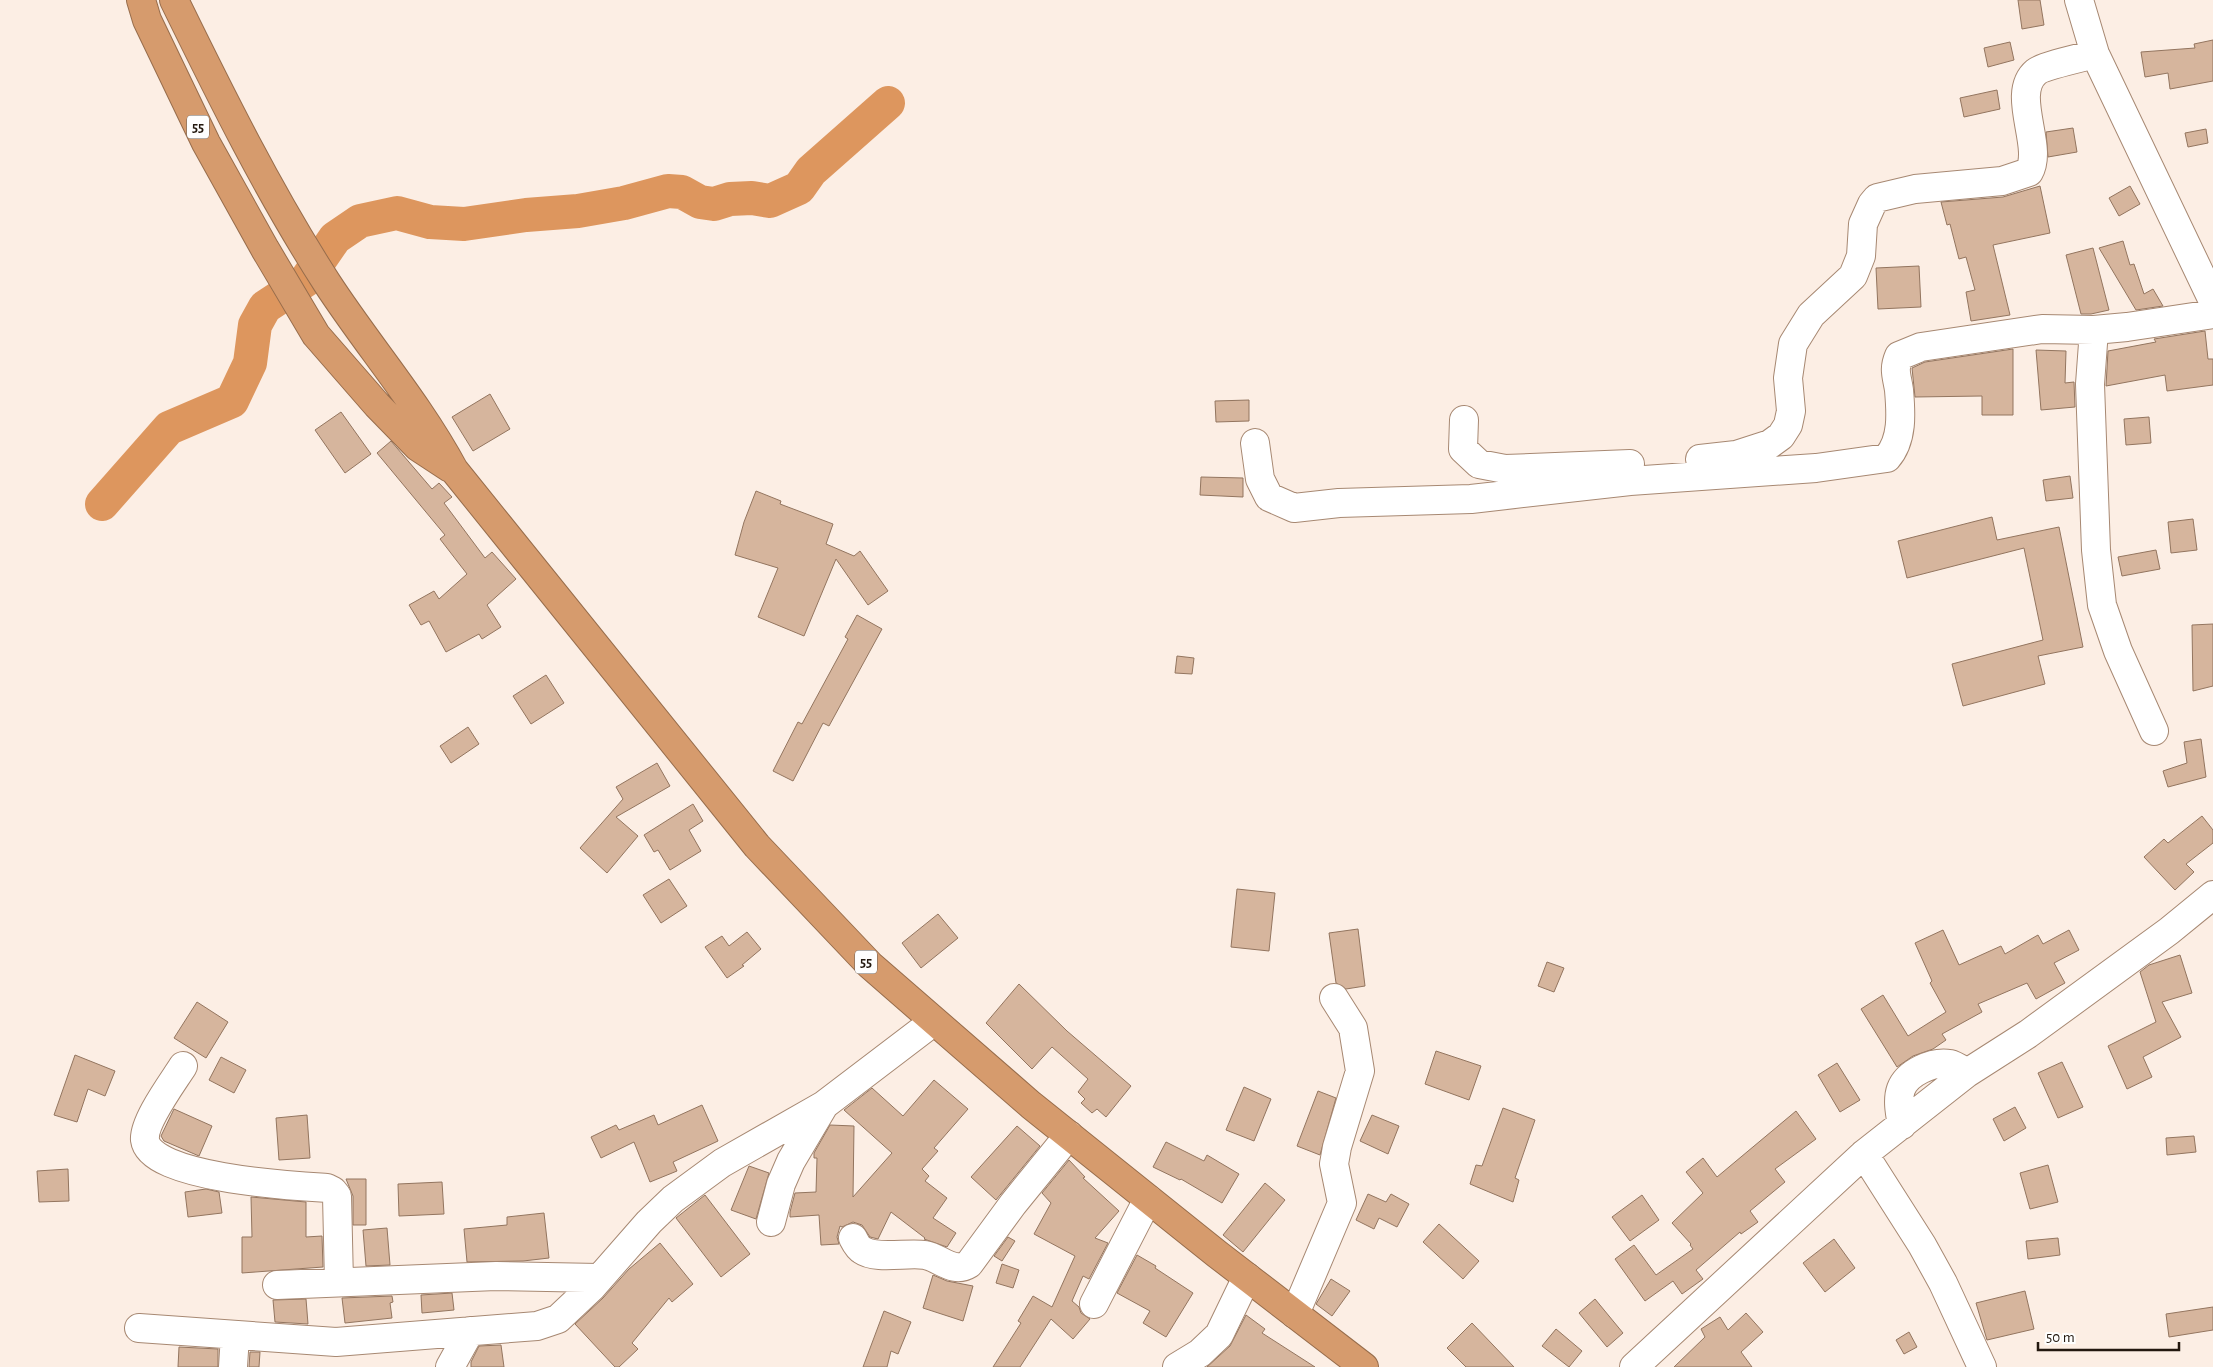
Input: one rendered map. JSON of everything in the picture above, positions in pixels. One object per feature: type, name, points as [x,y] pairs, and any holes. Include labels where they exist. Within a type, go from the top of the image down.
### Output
[{"type":"highway","name":"55","points":[[142,0],[147,20],[206,143],[264,249],[316,335],[377,405],[418,447],[454,470]]},
{"type":"highway","name":"55","points":[[174,0],[220,95],[327,284],[436,436],[454,470],[758,846],[870,965],[933,1022],[1148,1199],[1364,1367]]},
{"type":"street","points":[[2079,0],[2095,54],[2213,301]]},
{"type":"street","points":[[1464,420],[1463,449],[1479,464],[1505,469],[1679,462],[1736,455],[1770,444],[1781,436],[1788,425],[1791,411],[1788,378],[1793,344],[1811,315],[1853,276],[1861,256],[1863,224],[1872,204],[1877,198],[1915,188],[2002,181],[2029,172],[2034,163],[2026,106],[2027,86],[2036,72],[2095,54]]},
{"type":"street","points":[[1255,443],[1260,478],[1269,497],[1294,508],[1339,504],[1471,499],[1630,481],[1816,468],[1887,458],[1895,448],[1901,420],[1894,367],[1899,356],[1920,347],[2042,329],[2094,330],[2146,325],[2213,314]]},
{"type":"street","points":[[2094,330],[2090,384],[2096,550],[2102,605],[2118,651],[2154,731]]},
{"type":"street","points":[[1634,1367],[1864,1154],[1968,1072],[2028,1034],[2169,931],[2213,895]]},
{"type":"street","points":[[1295,1314],[1342,1203],[1334,1164],[1337,1147],[1360,1071],[1353,1028],[1334,998]]},
{"type":"street","points":[[139,1328],[336,1342],[537,1326],[558,1319],[592,1287],[649,1222],[674,1199],[722,1163],[824,1105],[933,1022]]},
{"type":"street","points":[[183,1066],[146,1127],[145,1140],[149,1151],[164,1161],[182,1168],[263,1184],[327,1188],[334,1191],[337,1196],[338,1282]]},
{"type":"street","points":[[771,1222],[784,1176],[824,1105]]},
{"type":"street","points":[[853,1238],[862,1250],[869,1253],[883,1255],[927,1255],[955,1268],[962,1268],[969,1264],[1013,1204],[1069,1135]]},
{"type":"street","points":[[1864,1154],[1922,1245],[1982,1367]]},
{"type":"street","points":[[1094,1304],[1148,1199]]},
{"type":"street","points":[[277,1284],[496,1276],[599,1278]]},
{"type":"street","points":[[1177,1367],[1200,1353],[1219,1335],[1247,1277]]},
{"type":"street","points":[[450,1367],[470,1331]]},
{"type":"street","points":[[233,1367],[235,1335]]},
{"type":"building","points":[[2018,0],[2040,0],[2044,25],[2022,29]]},
{"type":"building","points":[[2213,40],[2213,81],[2170,89],[2168,73],[2145,77],[2141,52],[2195,48],[2194,44]]},
{"type":"building","points":[[2010,42],[2014,60],[1988,67],[1984,48]]},
{"type":"building","points":[[1997,90],[2000,109],[1964,117],[1960,98]]},
{"type":"building","points":[[2073,128],[2077,152],[2048,157],[2046,132]]},
{"type":"building","points":[[2206,129],[2208,143],[2188,147],[2185,133]]},
{"type":"building","points":[[2040,186],[2050,233],[1993,245],[2010,315],[1971,321],[1966,292],[1975,290],[1966,257],[1959,259],[1950,224],[1947,225],[1941,202],[2003,197]]},
{"type":"building","points":[[2130,186],[2140,204],[2119,216],[2109,198]]},
{"type":"building","points":[[2123,241],[2130,265],[2134,264],[2144,294],[2153,289],[2163,306],[2136,310],[2099,248]]},
{"type":"building","points":[[2093,248],[2109,310],[2081,314],[2066,255]]},
{"type":"building","points":[[1919,266],[1921,307],[1878,309],[1876,268]]},
{"type":"building","points":[[2205,331],[2208,359],[2213,359],[2213,385],[2167,391],[2165,375],[2106,386],[2108,351],[2156,342],[2154,339]]},
{"type":"building","points":[[2013,349],[2013,415],[1982,415],[1982,396],[1915,397],[1912,368],[1925,362]]},
{"type":"building","points":[[2036,350],[2066,351],[2065,383],[2074,382],[2075,407],[2041,410]]},
{"type":"building","points":[[490,394],[510,429],[473,451],[452,417]]},
{"type":"building","points":[[1249,400],[1249,421],[1216,422],[1215,401]]},
{"type":"building","points":[[341,412],[371,454],[345,473],[315,430]]},
{"type":"building","points":[[2149,417],[2151,443],[2126,445],[2124,419]]},
{"type":"building","points":[[391,441],[432,489],[439,483],[452,497],[444,503],[485,558],[492,552],[516,579],[487,605],[501,627],[482,639],[479,634],[446,652],[429,621],[421,625],[409,605],[434,591],[439,599],[467,574],[440,539],[445,535],[377,453]]},
{"type":"building","points":[[2070,476],[2073,498],[2046,501],[2043,480]]},
{"type":"building","points":[[1201,477],[1243,478],[1243,497],[1200,495]]},
{"type":"building","points":[[756,491],[781,501],[780,504],[833,524],[826,544],[854,556],[860,551],[888,591],[868,605],[836,559],[804,636],[758,617],[778,568],[735,555],[744,522]]},
{"type":"building","points":[[1992,517],[1997,540],[2059,527],[2083,647],[2038,656],[2045,684],[1963,706],[1952,664],[2043,640],[2024,548],[1907,578],[1898,541]]},
{"type":"building","points":[[2193,519],[2197,550],[2171,553],[2168,522]]},
{"type":"building","points":[[2156,550],[2160,569],[2122,576],[2118,557]]},
{"type":"building","points":[[857,615],[882,629],[829,726],[823,723],[793,781],[773,771],[798,722],[802,724],[848,639],[845,637]]},
{"type":"building","points":[[2213,624],[2213,686],[2193,691],[2192,625]]},
{"type":"building","points":[[1177,656],[1194,658],[1192,674],[1175,673]]},
{"type":"building","points":[[546,675],[564,703],[531,724],[513,696]]},
{"type":"building","points":[[468,727],[479,744],[451,763],[440,746]]},
{"type":"building","points":[[2201,739],[2206,777],[2168,787],[2163,771],[2187,763],[2184,742]]},
{"type":"building","points":[[657,763],[670,786],[616,817],[638,836],[607,873],[580,848],[623,799],[616,787]]},
{"type":"building","points":[[693,804],[703,821],[689,830],[701,851],[670,870],[658,850],[654,852],[644,835]]},
{"type":"building","points":[[2202,816],[2213,830],[2213,843],[2186,864],[2194,872],[2175,890],[2144,857],[2164,839],[2168,843]]},
{"type":"building","points":[[669,879],[687,906],[661,923],[643,895]]},
{"type":"building","points":[[1237,889],[1275,893],[1269,951],[1231,947]]},
{"type":"building","points":[[938,914],[958,938],[921,968],[902,943]]},
{"type":"building","points":[[1358,929],[1365,986],[1346,989],[1336,983],[1329,933]]},
{"type":"building","points":[[1943,930],[1959,965],[2001,946],[2005,954],[2038,935],[2043,944],[2069,930],[2079,950],[2054,963],[2065,983],[2036,999],[2027,983],[1978,1004],[1982,1012],[1942,1034],[1946,1040],[1933,1049],[1913,1056],[1897,1067],[1861,1009],[1883,995],[1908,1036],[1946,1012],[1930,983],[1932,981],[1915,943]]},
{"type":"building","points":[[747,932],[761,949],[742,965],[744,966],[727,978],[705,947],[722,936],[729,946]]},
{"type":"building","points":[[2180,955],[2192,993],[2162,1002],[2181,1037],[2143,1057],[2152,1077],[2127,1089],[2108,1046],[2156,1022],[2140,972],[2149,965]]},
{"type":"building","points":[[1547,962],[1564,968],[1554,992],[1538,986]]},
{"type":"building","points":[[1019,984],[1067,1031],[1131,1086],[1106,1117],[1097,1109],[1092,1113],[1081,1103],[1085,1099],[1078,1092],[1088,1079],[1052,1047],[1032,1069],[986,1023]]},
{"type":"building","points":[[197,1002],[228,1022],[206,1058],[174,1038]]},
{"type":"building","points":[[1436,1051],[1481,1066],[1469,1100],[1425,1084]]},
{"type":"building","points":[[75,1055],[115,1071],[105,1096],[88,1089],[77,1122],[54,1115]]},
{"type":"building","points":[[221,1057],[246,1070],[234,1093],[209,1080]]},
{"type":"building","points":[[2062,1062],[2083,1107],[2058,1118],[2038,1073]]},
{"type":"building","points":[[1837,1063],[1860,1100],[1840,1112],[1818,1075]]},
{"type":"building","points":[[934,1080],[968,1109],[934,1148],[938,1151],[922,1169],[929,1176],[925,1181],[947,1198],[933,1218],[956,1233],[947,1247],[924,1239],[891,1212],[878,1239],[870,1237],[862,1225],[853,1222],[842,1227],[840,1226],[837,1237],[839,1244],[821,1245],[819,1215],[790,1217],[790,1212],[795,1193],[816,1192],[817,1158],[814,1158],[814,1153],[830,1125],[854,1126],[853,1197],[892,1153],[844,1110],[872,1088],[903,1116]]},
{"type":"building","points":[[1244,1087],[1271,1099],[1254,1141],[1226,1130]]},
{"type":"building","points":[[1318,1091],[1336,1098],[1320,1155],[1297,1146]]},
{"type":"building","points":[[702,1105],[718,1141],[673,1162],[677,1171],[650,1182],[634,1142],[601,1158],[591,1137],[616,1125],[619,1130],[654,1115],[658,1125]]},
{"type":"building","points":[[2015,1107],[2026,1128],[2004,1141],[1993,1119]]},
{"type":"building","points":[[1503,1108],[1535,1120],[1515,1178],[1519,1180],[1513,1202],[1470,1184],[1476,1165],[1482,1166]]},
{"type":"building","points":[[174,1109],[212,1126],[199,1156],[164,1141],[161,1136]]},
{"type":"building","points":[[1796,1111],[1816,1139],[1775,1169],[1785,1182],[1750,1211],[1758,1222],[1741,1234],[1740,1232],[1696,1270],[1703,1279],[1682,1294],[1673,1281],[1645,1301],[1615,1259],[1634,1245],[1656,1275],[1693,1249],[1691,1244],[1672,1223],[1703,1193],[1686,1172],[1703,1158],[1717,1177]]},
{"type":"building","points":[[307,1115],[310,1158],[279,1160],[276,1118]]},
{"type":"building","points":[[1372,1115],[1399,1126],[1388,1154],[1360,1141]]},
{"type":"building","points":[[1017,1126],[1040,1146],[996,1200],[971,1177]]},
{"type":"building","points":[[2194,1136],[2196,1152],[2167,1155],[2166,1138]]},
{"type":"building","points":[[1166,1142],[1204,1161],[1207,1155],[1239,1174],[1222,1203],[1181,1179],[1153,1167]]},
{"type":"building","points":[[1069,1160],[1085,1177],[1083,1178],[1119,1211],[1095,1238],[1108,1243],[1089,1279],[1083,1276],[1072,1301],[1079,1307],[1081,1313],[1090,1319],[1073,1339],[1051,1319],[1020,1367],[993,1367],[1021,1323],[1018,1321],[1033,1296],[1052,1307],[1075,1256],[1034,1234],[1051,1203],[1042,1193]]},
{"type":"building","points":[[2048,1165],[2058,1202],[2030,1209],[2020,1173]]},
{"type":"building","points":[[749,1166],[769,1173],[756,1219],[731,1210]]},
{"type":"building","points":[[68,1169],[69,1201],[39,1202],[37,1171]]},
{"type":"building","points":[[346,1179],[366,1179],[366,1225],[353,1225],[353,1196]]},
{"type":"building","points":[[442,1182],[444,1214],[399,1216],[398,1184]]},
{"type":"building","points":[[1265,1183],[1285,1200],[1243,1252],[1223,1235]]},
{"type":"building","points":[[206,1189],[219,1192],[222,1213],[188,1217],[185,1192]]},
{"type":"building","points":[[1368,1194],[1386,1202],[1391,1194],[1409,1204],[1397,1227],[1379,1218],[1374,1229],[1356,1220]]},
{"type":"building","points":[[705,1195],[750,1254],[721,1277],[676,1218]]},
{"type":"building","points":[[1642,1195],[1659,1220],[1630,1241],[1612,1217]]},
{"type":"building","points":[[251,1197],[306,1202],[306,1237],[322,1236],[323,1267],[242,1273],[242,1237],[252,1237]]},
{"type":"building","points":[[544,1213],[549,1258],[523,1261],[467,1262],[464,1229],[507,1225],[507,1217]]},
{"type":"building","points":[[1439,1224],[1479,1261],[1463,1279],[1423,1242]]},
{"type":"building","points":[[387,1228],[390,1265],[366,1266],[363,1230]]},
{"type":"building","points":[[1008,1237],[1015,1241],[1002,1261],[994,1256]]},
{"type":"building","points":[[2058,1238],[2060,1255],[2028,1259],[2026,1241]]},
{"type":"building","points":[[1834,1239],[1855,1268],[1825,1292],[1803,1263]]},
{"type":"building","points":[[660,1243],[693,1284],[672,1302],[669,1298],[632,1343],[638,1349],[619,1367],[615,1367],[575,1324],[603,1298],[629,1269]]},
{"type":"building","points":[[1137,1255],[1156,1266],[1155,1268],[1193,1293],[1166,1337],[1143,1323],[1150,1311],[1117,1293]]},
{"type":"building","points":[[1002,1264],[1019,1270],[1013,1288],[996,1283]]},
{"type":"building","points":[[933,1275],[947,1281],[973,1286],[963,1321],[923,1308]]},
{"type":"building","points":[[1331,1279],[1350,1291],[1332,1316],[1316,1304]]},
{"type":"building","points":[[2025,1291],[2034,1329],[1987,1340],[1976,1303]]},
{"type":"building","points":[[452,1293],[454,1310],[422,1313],[421,1295]]},
{"type":"building","points":[[392,1296],[393,1302],[390,1303],[392,1318],[345,1323],[342,1298]]},
{"type":"building","points":[[306,1299],[308,1324],[275,1322],[273,1300]]},
{"type":"building","points":[[1595,1299],[1623,1333],[1607,1347],[1579,1313]]},
{"type":"building","points":[[2213,1307],[2213,1330],[2169,1337],[2166,1314]]},
{"type":"building","points":[[884,1311],[911,1322],[898,1354],[891,1351],[887,1367],[863,1367]]},
{"type":"building","points":[[1746,1313],[1763,1332],[1741,1352],[1752,1367],[1674,1367],[1705,1337],[1701,1329],[1720,1317],[1728,1330]]},
{"type":"building","points":[[1246,1315],[1265,1329],[1262,1333],[1315,1367],[1207,1367],[1230,1346]]},
{"type":"building","points":[[1472,1323],[1514,1367],[1466,1367],[1447,1348]]},
{"type":"building","points":[[1556,1329],[1582,1351],[1569,1367],[1542,1346]]},
{"type":"building","points":[[1909,1332],[1917,1347],[1904,1354],[1896,1340]]},
{"type":"building","points":[[501,1345],[504,1367],[471,1367],[471,1362],[479,1346]]},
{"type":"building","points":[[179,1347],[218,1349],[218,1367],[178,1367]]},
{"type":"building","points":[[250,1352],[260,1352],[259,1367],[249,1367]]},
{"type":"waterway","points":[[102,504],[169,428],[232,401],[250,363],[255,325],[265,307],[306,280],[335,238],[360,221],[397,213],[430,222],[464,224],[526,215],[578,211],[624,203],[668,191],[682,192],[700,202],[714,204],[730,199],[752,198],[770,201],[799,188],[811,171],[888,103]]}]
